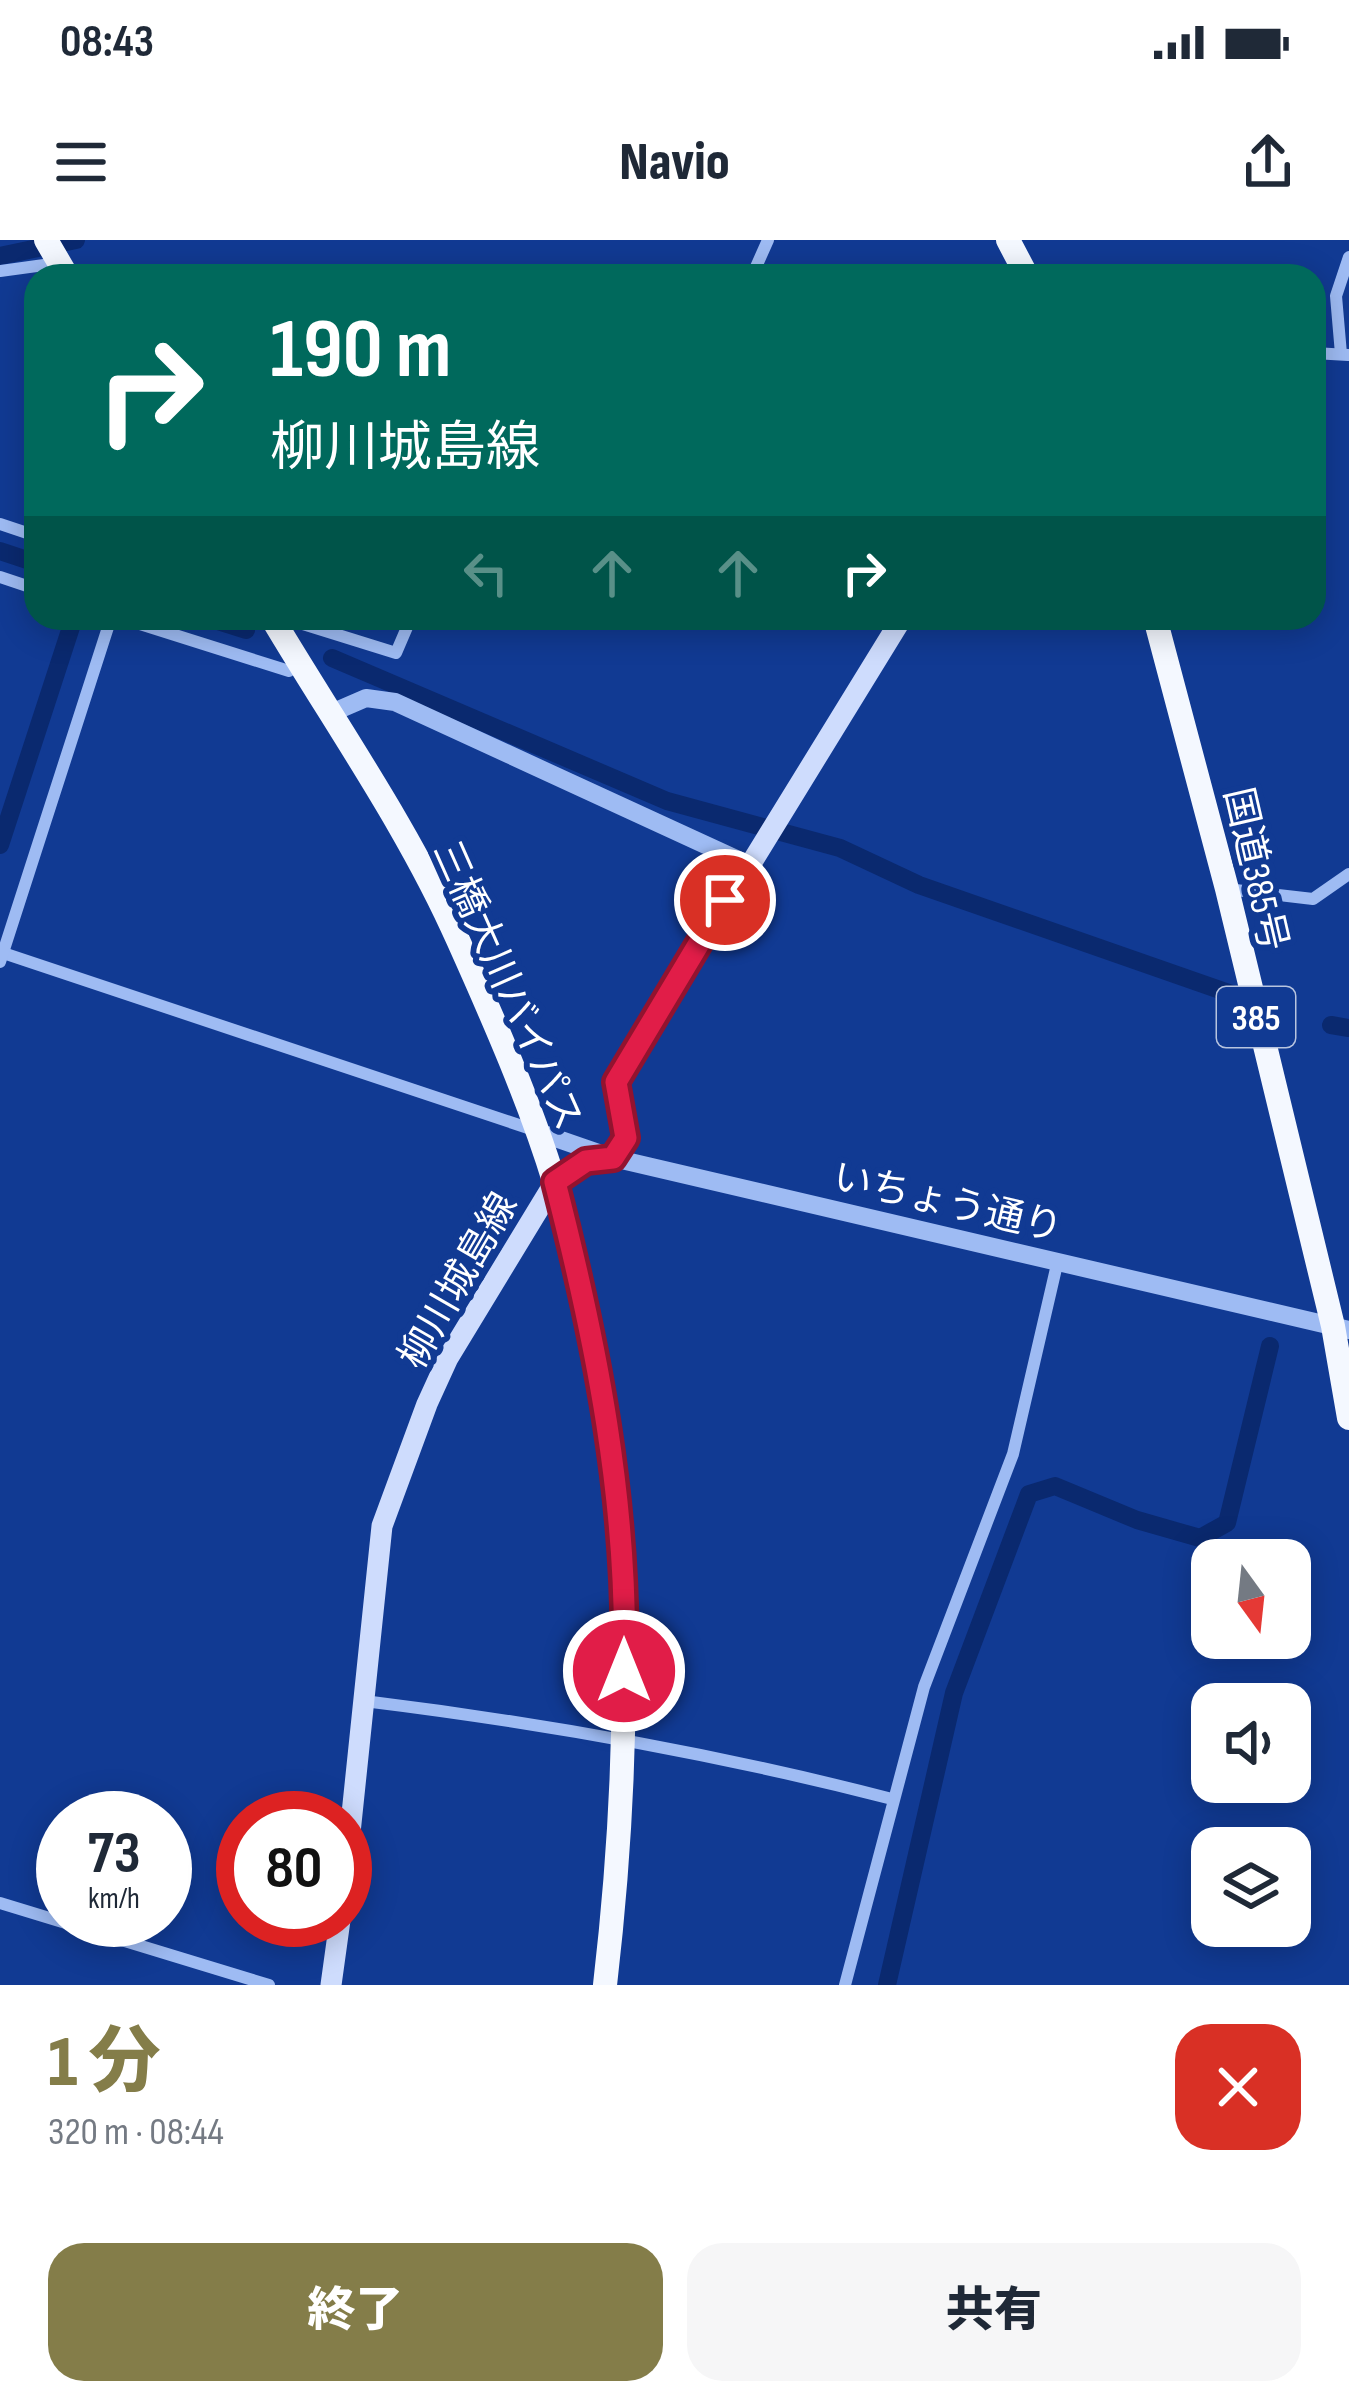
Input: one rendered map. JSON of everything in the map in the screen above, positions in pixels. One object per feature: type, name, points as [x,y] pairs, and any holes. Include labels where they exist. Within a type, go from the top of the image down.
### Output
[{"type":"highway","name":"三橋大川バイパス","points":[[279,630],[418,861],[458,939],[555,1182],[583,1292],[619,1521],[625,1636],[604,1985]]},
{"type":"highway","name":"国道385号","points":[[1158,630],[1341,1328],[1349,1418]]},
{"type":"main road","points":[[613,1158],[626,1128],[616,1082],[894,630]]},
{"type":"main road","name":"柳川城島線","points":[[354,1791],[382,1526],[448,1358],[555,1182],[586,1161],[613,1158]]},
{"type":"main road","points":[[331,1985],[336,1947]]},
{"type":"street","points":[[1345,355],[1336,296],[1349,257]]},
{"type":"street","points":[[107,630],[1,956],[535,1131]]},
{"type":"street","points":[[159,630],[289,671]]},
{"type":"street","points":[[323,630],[396,652],[406,630]]},
{"type":"street","points":[[329,714],[366,698],[395,702],[747,864]]},
{"type":"street","points":[[1227,889],[1313,899],[1349,874]]},
{"type":"street","name":"いちょう通り","points":[[535,1131],[613,1158],[1341,1328]]},
{"type":"street","points":[[845,1985],[924,1687],[1013,1454],[1058,1260]]},
{"type":"street","points":[[364,1701],[740,1760],[892,1799]]},
{"type":"street","points":[[0,1903],[269,1985]]},
{"type":"waterway","points":[[0,256],[76,240]]},
{"type":"waterway","points":[[0,551],[24,559]]},
{"type":"waterway","points":[[0,845],[70,630]]},
{"type":"waterway","points":[[332,658],[667,801],[840,848],[919,885],[1243,998]]},
{"type":"waterway","points":[[1331,1025],[1349,1028]]},
{"type":"waterway","points":[[887,1985],[954,1693],[1029,1494],[1055,1486],[1137,1520],[1200,1538],[1227,1523],[1270,1346]]},
{"type":"route","points":[[624,1671],[619,1521],[605,1413],[583,1292],[555,1182],[586,1161],[613,1158],[626,1138],[616,1082],[725,900]]}]
